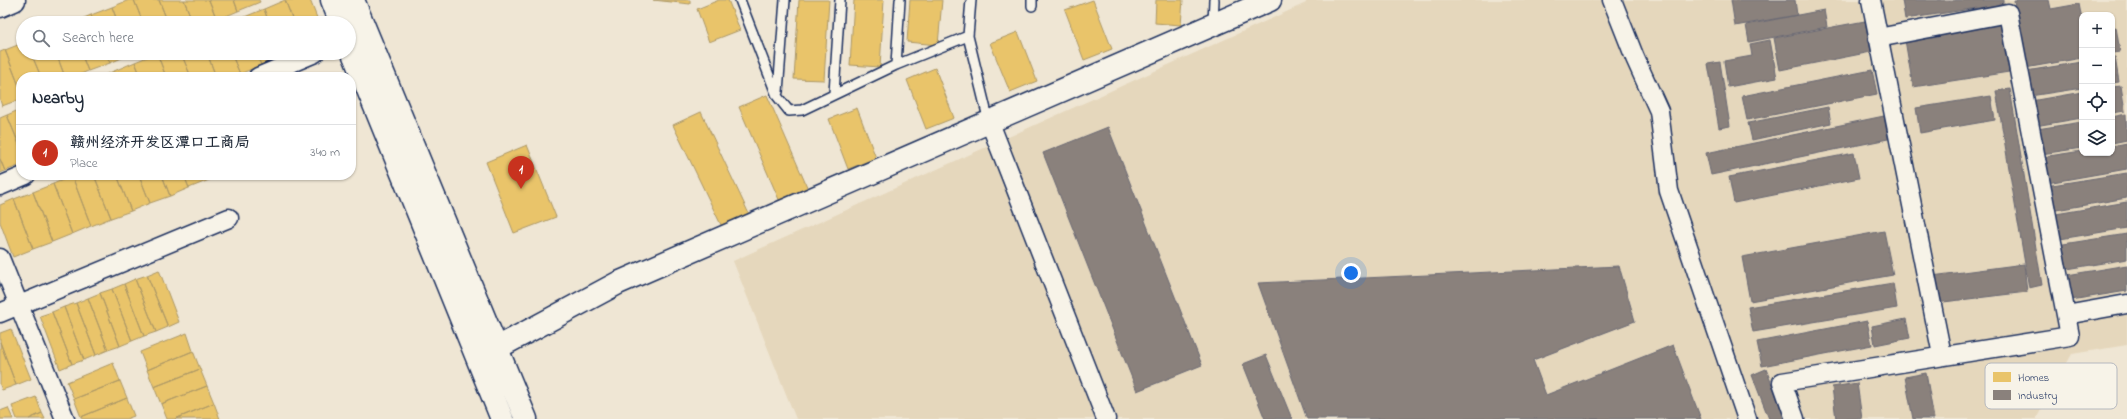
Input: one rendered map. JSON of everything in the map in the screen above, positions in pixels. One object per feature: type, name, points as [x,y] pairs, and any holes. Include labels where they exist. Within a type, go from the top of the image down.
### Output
[{"type":"main road","points":[[0,6],[14,0]]},
{"type":"main road","points":[[332,0],[338,16]]},
{"type":"main road","points":[[353,0],[526,419]]},
{"type":"main road","points":[[497,348],[618,283],[990,123],[1213,23],[1270,0]]},
{"type":"main road","points":[[356,60],[502,419]]},
{"type":"street","points":[[1612,0],[1635,58],[1659,111],[1669,191],[1747,419]]},
{"type":"street","points":[[1871,0],[1942,355]]},
{"type":"street","points":[[1796,419],[1782,382],[1942,355],[2070,336],[2008,13],[1878,38]]},
{"type":"street","points":[[270,72],[298,60]]},
{"type":"street","points":[[990,123],[1106,419]]},
{"type":"street","points":[[0,186],[16,179]]},
{"type":"street","points":[[0,313],[229,218]]},
{"type":"street","points":[[0,258],[65,419]]},
{"type":"street","points":[[2066,315],[2127,304]]},
{"type":"lane","points":[[740,0],[777,96],[789,111],[802,110],[834,93],[896,65],[968,36]]},
{"type":"lane","points":[[777,96],[785,0]]},
{"type":"lane","points":[[834,93],[840,0]]},
{"type":"lane","points":[[896,65],[900,0]]},
{"type":"lane","points":[[971,0],[968,36],[990,123]]},
{"type":"lane","points":[[1213,23],[1214,0]]},
{"type":"shaded area","points":[[1306,0],[2127,0],[2127,345],[2072,354],[2067,363],[1985,363],[1985,409],[2042,409],[2036,419],[796,419],[733,261],[1306,3]]},
{"type":"building: Homes","points":[[129,0],[134,0],[140,16],[115,16],[112,7]]},
{"type":"building: Homes","points":[[134,0],[159,0],[165,16],[140,16]]},
{"type":"building: Homes","points":[[159,0],[184,0],[190,16],[165,16]]},
{"type":"building: Homes","points":[[184,0],[209,0],[215,16],[190,16]]},
{"type":"building: Homes","points":[[209,0],[234,0],[238,11],[226,16],[215,16]]},
{"type":"building: Homes","points":[[234,0],[259,0],[260,2],[238,11]]},
{"type":"building: Homes","points":[[285,0],[310,0],[316,16],[291,16]]},
{"type":"building: Homes","points":[[285,0],[291,16],[266,16],[264,9]]},
{"type":"building: Homes","points":[[653,0],[690,0],[690,4]]},
{"type":"building: Homes","points":[[719,0],[728,0],[740,30],[709,42],[697,9]]},
{"type":"building: Homes","points":[[799,0],[829,0],[824,80],[794,79]]},
{"type":"building: Homes","points":[[854,0],[884,0],[880,67],[850,65]]},
{"type":"building: Homes","points":[[910,0],[942,0],[938,45],[907,42]]},
{"type":"building: Homes","points":[[1093,0],[1112,49],[1084,60],[1065,10]]},
{"type":"building: Homes","points":[[1156,0],[1183,0],[1181,25],[1155,23]]},
{"type":"building: Homes","points":[[112,7],[115,16],[91,16]]},
{"type":"building: Homes","points":[[264,9],[266,16],[247,16]]},
{"type":"building: Homes","points":[[1018,32],[1037,81],[1010,92],[990,43]]},
{"type":"building: Homes","points":[[16,46],[16,60],[34,60],[39,72],[16,72],[16,78],[5,50]]},
{"type":"building: Homes","points":[[5,50],[16,78],[16,101],[2,106],[0,100],[0,52]]},
{"type":"building: Homes","points":[[34,60],[59,60],[63,72],[39,72]]},
{"type":"building: Homes","points":[[59,60],[84,60],[88,71],[86,72],[63,72]]},
{"type":"building: Homes","points":[[84,60],[109,60],[110,63],[88,71]]},
{"type":"building: Homes","points":[[109,60],[117,60],[110,63]]},
{"type":"building: Homes","points":[[140,60],[160,60],[164,72],[139,72],[135,62]]},
{"type":"building: Homes","points":[[160,60],[184,60],[189,72],[164,72]]},
{"type":"building: Homes","points":[[184,60],[210,60],[214,72],[189,72]]},
{"type":"building: Homes","points":[[210,60],[234,60],[239,72],[214,72]]},
{"type":"building: Homes","points":[[234,60],[259,60],[261,65],[245,72],[239,72]]},
{"type":"building: Homes","points":[[259,60],[273,60],[261,65]]},
{"type":"building: Homes","points":[[135,62],[139,72],[114,72]]},
{"type":"building: Homes","points":[[935,68],[954,118],[926,129],[907,80]]},
{"type":"building: Homes","points":[[767,95],[808,189],[780,202],[739,107]]},
{"type":"building: Homes","points":[[857,108],[876,158],[848,169],[829,119]]},
{"type":"building: Homes","points":[[16,111],[16,137],[7,115]]},
{"type":"building: Homes","points":[[701,112],[749,214],[722,227],[673,125]]},
{"type":"building: Homes","points":[[7,115],[16,137],[16,167],[5,171],[0,159],[0,118]]},
{"type":"building: Homes","points":[[527,145],[556,217],[514,233],[486,162]]},
{"type":"building: Homes","points":[[0,159],[5,171],[0,173]]},
{"type":"building: Homes","points":[[62,180],[74,180],[91,226],[72,234],[53,184]]},
{"type":"building: Homes","points":[[74,180],[96,180],[111,218],[91,226]]},
{"type":"building: Homes","points":[[96,180],[119,180],[131,211],[111,218]]},
{"type":"building: Homes","points":[[119,180],[141,180],[150,203],[131,211]]},
{"type":"building: Homes","points":[[141,180],[164,180],[170,196],[150,203]]},
{"type":"building: Homes","points":[[164,180],[186,180],[189,188],[170,196]]},
{"type":"building: Homes","points":[[186,180],[209,180],[189,188]]},
{"type":"building: Homes","points":[[53,184],[72,234],[52,242],[33,192]]},
{"type":"building: Homes","points":[[33,192],[52,242],[33,249],[14,199]]},
{"type":"building: Homes","points":[[14,199],[33,249],[13,257],[0,222],[0,205]]},
{"type":"building: Homes","points":[[159,270],[179,322],[168,327],[147,275]]},
{"type":"building: Homes","points":[[147,275],[168,327],[156,332],[135,279]]},
{"type":"building: Homes","points":[[135,279],[156,332],[144,336],[124,284]]},
{"type":"building: Homes","points":[[124,284],[144,336],[132,341],[112,289]]},
{"type":"building: Homes","points":[[112,289],[132,341],[120,346],[100,293]]},
{"type":"building: Homes","points":[[100,293],[120,346],[108,350],[88,298]]},
{"type":"building: Homes","points":[[88,298],[108,350],[96,355],[76,303]]},
{"type":"building: Homes","points":[[76,303],[96,355],[84,360],[64,307]]},
{"type":"building: Homes","points":[[64,307],[84,360],[72,364],[52,312]]},
{"type":"building: Homes","points":[[52,312],[72,364],[60,369],[40,316]]},
{"type":"building: Homes","points":[[11,329],[31,379],[16,385],[0,342],[0,333]]},
{"type":"building: Homes","points":[[187,333],[193,351],[147,370],[140,352]]},
{"type":"building: Homes","points":[[0,342],[16,385],[2,390],[0,385]]},
{"type":"building: Homes","points":[[193,351],[200,369],[154,387],[147,370]]},
{"type":"building: Homes","points":[[113,363],[120,381],[74,399],[67,382]]},
{"type":"building: Homes","points":[[200,369],[207,386],[161,404],[154,387]]},
{"type":"building: Homes","points":[[120,381],[127,398],[81,417],[74,399]]},
{"type":"building: Homes","points":[[207,386],[214,403],[175,419],[167,419],[161,404]]},
{"type":"building: Homes","points":[[36,397],[42,413],[29,419],[17,419],[12,406]]},
{"type":"building: Homes","points":[[127,398],[134,416],[126,419],[82,419],[81,417]]},
{"type":"building: Homes","points":[[214,403],[220,419],[175,419]]},
{"type":"building: Homes","points":[[8,408],[13,419],[0,419],[0,411]]},
{"type":"building: Homes","points":[[42,413],[45,419],[29,419]]},
{"type":"building: Industry","points":[[1731,0],[1795,0],[1797,15],[1735,26]]},
{"type":"building: Industry","points":[[1902,0],[2004,0],[2004,4],[1905,19]]},
{"type":"building: Industry","points":[[2014,0],[2049,0],[2051,9],[2079,4],[2080,12],[2079,12],[2079,59],[2025,68]]},
{"type":"building: Industry","points":[[1824,10],[1827,27],[1749,42],[1746,25]]},
{"type":"building: Industry","points":[[1865,21],[1871,52],[1780,70],[1774,38]]},
{"type":"building: Industry","points":[[2002,24],[2009,72],[1913,87],[1905,40]]},
{"type":"building: Industry","points":[[2115,27],[2120,52],[2115,53],[2115,48]]},
{"type":"building: Industry","points":[[1770,40],[1777,78],[1728,87],[1724,61],[1752,56],[1750,44]]},
{"type":"building: Industry","points":[[2115,57],[2119,82],[2115,83]]},
{"type":"building: Industry","points":[[1720,62],[1730,126],[1719,128],[1708,64]]},
{"type":"building: Industry","points":[[2079,62],[2079,88],[2030,96],[2026,71]]},
{"type":"building: Industry","points":[[1872,70],[1877,94],[1747,120],[1742,96]]},
{"type":"building: Industry","points":[[2121,86],[2125,111],[2115,113],[2115,87]]},
{"type":"building: Industry","points":[[2010,89],[2042,285],[2029,288],[1996,91]]},
{"type":"building: Industry","points":[[2079,93],[2079,119],[2035,126],[2031,101]]},
{"type":"building: Industry","points":[[1991,96],[1995,120],[1920,133],[1916,108]]},
{"type":"building: Industry","points":[[1828,107],[1831,123],[1752,140],[1748,123]]},
{"type":"building: Industry","points":[[2126,114],[2127,140],[2115,142],[2115,116]]},
{"type":"building: Industry","points":[[1884,116],[1888,139],[1711,175],[1706,153]]},
{"type":"building: Industry","points":[[2079,122],[2079,148],[2041,154],[2037,129]]},
{"type":"building: Industry","points":[[1108,127],[1202,365],[1137,391],[1043,153]]},
{"type":"building: Industry","points":[[2127,143],[2127,169],[2047,183],[2042,157],[2079,151],[2079,156],[2115,156],[2115,145]]},
{"type":"building: Industry","points":[[1854,153],[1859,178],[1734,203],[1729,177]]},
{"type":"building: Industry","points":[[2127,173],[2127,198],[2050,211],[2046,186]]},
{"type":"building: Industry","points":[[2127,202],[2127,228],[2054,240],[2050,215]]},
{"type":"building: Industry","points":[[1884,231],[1893,275],[1750,301],[1742,257]]},
{"type":"building: Industry","points":[[2127,234],[2127,259],[2061,270],[2057,245]]},
{"type":"building: Industry","points":[[2024,264],[2027,292],[1935,303],[1932,276]]},
{"type":"building: Industry","points":[[2127,265],[2127,291],[2071,300],[2067,275]]},
{"type":"building: Industry","points":[[1619,266],[1635,321],[1533,360],[1546,395],[1673,345],[1701,419],[1307,419],[1258,283]]},
{"type":"building: Industry","points":[[1893,283],[1897,308],[1753,332],[1748,307]]},
{"type":"building: Industry","points":[[1906,319],[1910,338],[1875,345],[1872,326]]},
{"type":"building: Industry","points":[[1867,321],[1872,345],[1762,366],[1757,342]]},
{"type":"building: Industry","points":[[1266,355],[1292,419],[1265,419],[1243,364]]},
{"type":"building: Industry","points":[[1766,369],[1785,419],[1769,419],[1752,375]]},
{"type":"building: Industry","points":[[1926,373],[1934,419],[1913,419],[1905,377]]},
{"type":"building: Industry","points":[[1857,383],[1862,419],[1836,419],[1832,387]]},
{"type":"place","name":"赣州经济开发区潭口工商局","points":[[521,189]]}]
